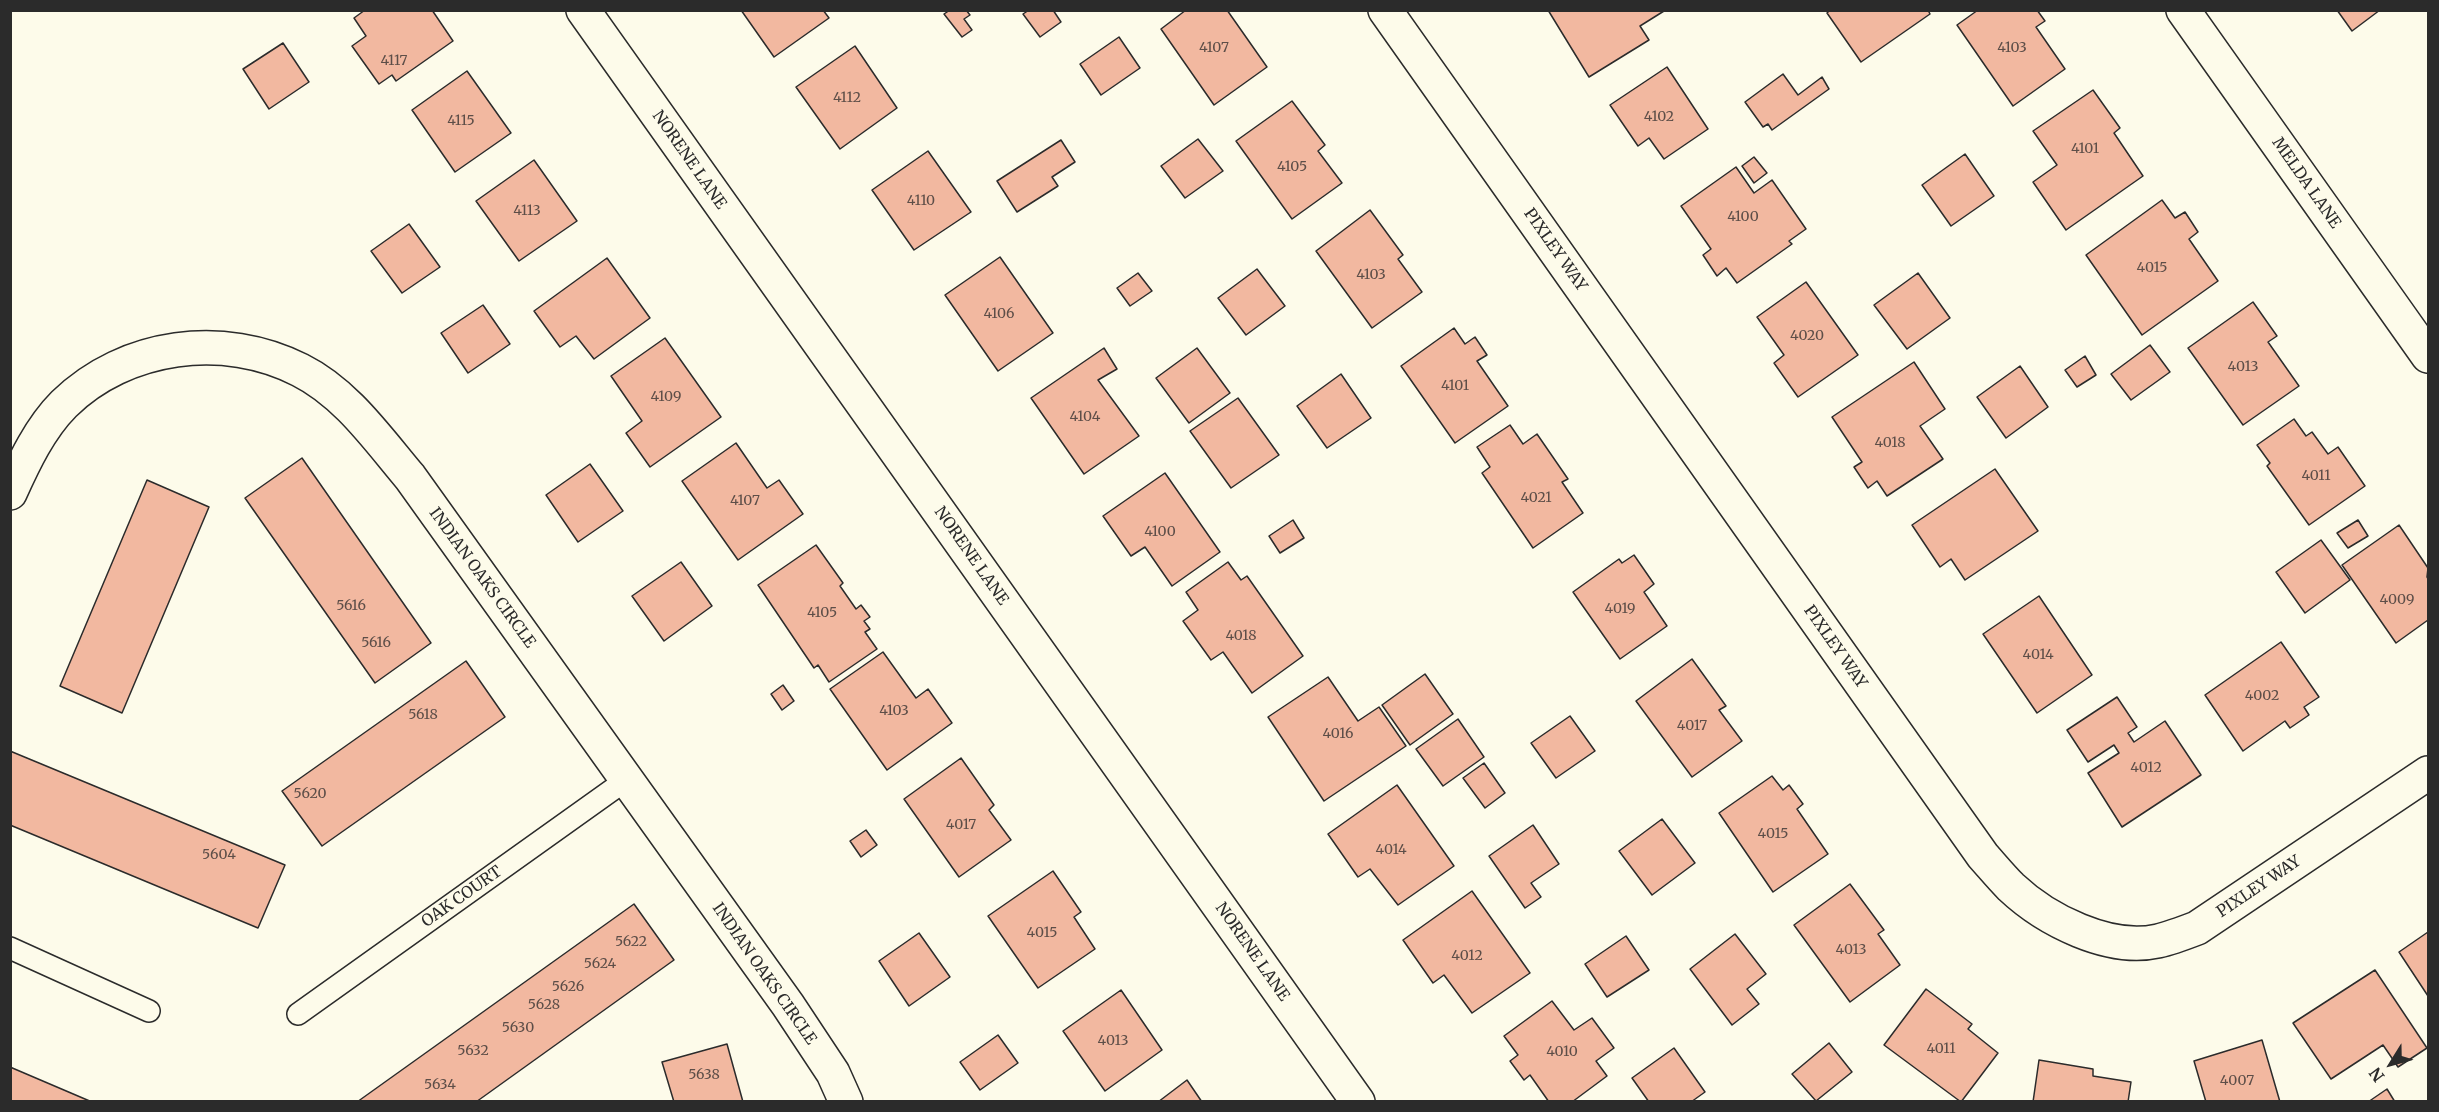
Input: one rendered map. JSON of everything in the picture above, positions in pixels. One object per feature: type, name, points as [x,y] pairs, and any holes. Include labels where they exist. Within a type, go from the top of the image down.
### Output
[{"type":"street","name":"NORENE LANE","points":[[583,10],[1358,1101]]},
{"type":"street","name":"PIXLEY WAY","points":[[1385,10],[1983,856],[2012,887],[2046,914],[2097,938],[2126,943],[2157,942],[2197,928],[2428,773]]},
{"type":"street","name":"MELDA LANE","points":[[2183,10],[2428,356]]},
{"type":"street","name":"INDIAN OAKS CIRCLE","points":[[10,493],[46,426],[65,404],[96,379],[130,361],[168,350],[208,346],[266,356],[301,370],[349,404],[410,477],[788,1005],[833,1073],[846,1101]]},
{"type":"lane","name":"OAK COURT","points":[[298,1014],[626,780]]},
{"type":"lane","points":[[10,948],[149,1011]]},
{"type":"building","points":[[365,10],[432,10],[453,41],[396,81],[392,75],[379,84],[352,46],[366,36],[354,18]]},
{"type":"building","points":[[741,10],[823,10],[829,18],[774,57]]},
{"type":"building","points":[[950,10],[966,10],[970,15],[964,19],[972,30],[962,37],[944,14]]},
{"type":"building","points":[[1029,10],[1053,10],[1061,22],[1040,37],[1023,14]]},
{"type":"building","points":[[1186,10],[1227,10],[1267,67],[1214,105],[1161,29]]},
{"type":"building","points":[[1548,10],[1664,11],[1640,26],[1649,40],[1589,77]]},
{"type":"building","points":[[1830,10],[1928,10],[1930,14],[1861,62],[1827,13]]},
{"type":"building","points":[[1978,10],[2037,10],[2045,21],[2036,27],[2065,69],[2013,106],[1957,25]]},
{"type":"building","points":[[2337,10],[2380,10],[2352,31]]},
{"type":"building","points":[[1119,37],[1140,68],[1101,95],[1080,64]]},
{"type":"building","points":[[283,43],[309,82],[269,109],[243,69]]},
{"type":"building","points":[[855,46],[897,108],[840,149],[796,87]]},
{"type":"building","points":[[1667,67],[1708,129],[1664,159],[1649,138],[1638,146],[1610,105]]},
{"type":"building","points":[[467,71],[511,133],[455,172],[412,110]]},
{"type":"building","points":[[1783,74],[1798,95],[1822,77],[1829,89],[1772,130],[1768,124],[1763,127],[1745,102]]},
{"type":"building","points":[[2093,90],[2120,128],[2114,133],[2143,176],[2066,230],[2033,182],[2057,165],[2033,131]]},
{"type":"building","points":[[1292,101],[1325,145],[1318,151],[1342,183],[1292,219],[1236,141]]},
{"type":"building","points":[[1198,139],[1223,171],[1185,198],[1161,166]]},
{"type":"building","points":[[1061,140],[1075,162],[1052,177],[1058,186],[1017,212],[997,181]]},
{"type":"building","points":[[928,151],[971,212],[914,250],[872,190]]},
{"type":"building","points":[[1965,154],[1994,196],[1951,226],[1922,185]]},
{"type":"building","points":[[1754,157],[1767,173],[1754,183],[1742,166]]},
{"type":"building","points":[[534,160],[577,221],[519,261],[476,201]]},
{"type":"building","points":[[1736,167],[1754,193],[1772,180],[1806,229],[1789,241],[1792,244],[1737,283],[1726,268],[1717,276],[1703,255],[1711,249],[1681,206]]},
{"type":"building","points":[[2162,200],[2175,218],[2185,212],[2198,232],[2189,239],[2218,281],[2142,335],[2086,255]]},
{"type":"building","points":[[1370,210],[1403,255],[1398,259],[1422,292],[1372,328],[1316,251]]},
{"type":"building","points":[[409,224],[440,267],[402,293],[371,251]]},
{"type":"building","points":[[1000,257],[1053,333],[998,371],[945,295]]},
{"type":"building","points":[[607,258],[650,318],[594,359],[576,336],[560,347],[534,311]]},
{"type":"building","points":[[1257,269],[1285,306],[1246,335],[1218,298]]},
{"type":"building","points":[[1138,273],[1152,291],[1130,306],[1117,288]]},
{"type":"building","points":[[1918,273],[1950,318],[1907,349],[1874,305]]},
{"type":"building","points":[[1806,282],[1858,355],[1798,397],[1774,363],[1784,355],[1757,317]]},
{"type":"building","points":[[2253,302],[2277,336],[2268,342],[2299,386],[2243,425],[2188,348]]},
{"type":"building","points":[[483,305],[510,344],[468,373],[441,333]]},
{"type":"building","points":[[1454,328],[1465,344],[1475,337],[1487,355],[1477,361],[1508,406],[1455,443],[1401,366]]},
{"type":"building","points":[[665,338],[721,417],[650,467],[626,433],[642,421],[611,376]]},
{"type":"building","points":[[2150,345],[2170,372],[2131,400],[2111,374]]},
{"type":"building","points":[[1104,348],[1117,369],[1098,380],[1139,436],[1084,474],[1031,398]]},
{"type":"building","points":[[1197,348],[1230,393],[1189,423],[1156,378]]},
{"type":"building","points":[[2085,356],[2096,375],[2077,387],[2065,370]]},
{"type":"building","points":[[1914,362],[1945,409],[1920,426],[1943,459],[1887,496],[1877,481],[1868,488],[1854,467],[1862,462],[1832,417]]},
{"type":"building","points":[[2020,366],[2048,407],[2006,438],[1977,397]]},
{"type":"building","points":[[1341,374],[1371,418],[1327,448],[1297,406]]},
{"type":"building","points":[[1238,398],[1279,455],[1231,488],[1190,431]]},
{"type":"building","points":[[2294,419],[2306,436],[2312,432],[2328,454],[2338,447],[2365,486],[2309,525],[2267,466],[2270,463],[2257,445]]},
{"type":"building","points":[[1510,425],[1523,444],[1537,434],[1568,479],[1562,482],[1583,513],[1533,548],[1482,473],[1490,467],[1477,447]]},
{"type":"building","points":[[736,443],[767,488],[779,480],[803,514],[738,560],[682,481]]},
{"type":"building","points":[[302,458],[431,643],[375,683],[245,498]]},
{"type":"building","points":[[590,464],[623,511],[578,542],[546,495]]},
{"type":"building","points":[[1995,469],[2038,531],[1965,580],[1951,559],[1940,567],[1912,525]]},
{"type":"building","points":[[1165,473],[1220,552],[1172,586],[1145,547],[1131,556],[1103,516]]},
{"type":"building","points":[[147,480],[209,507],[122,713],[60,686]]},
{"type":"building","points":[[1293,520],[1304,538],[1280,553],[1269,536]]},
{"type":"building","points":[[2358,520],[2368,536],[2348,548],[2337,533]]},
{"type":"building","points":[[2399,525],[2428,568],[2428,620],[2396,643],[2342,565]]},
{"type":"building","points":[[2321,540],[2350,580],[2305,613],[2276,572]]},
{"type":"building","points":[[816,545],[843,583],[840,586],[856,609],[861,605],[870,617],[864,621],[870,629],[865,632],[877,649],[829,682],[818,665],[814,668],[758,585]]},
{"type":"building","points":[[1634,555],[1654,584],[1644,592],[1667,626],[1620,659],[1573,592],[1619,559],[1622,563]]},
{"type":"building","points":[[681,562],[712,606],[664,641],[632,596]]},
{"type":"building","points":[[1228,562],[1241,580],[1247,576],[1303,656],[1252,693],[1223,652],[1211,660],[1183,621],[1198,610],[1186,592]]},
{"type":"building","points":[[2039,596],[2092,675],[2037,713],[1983,634]]},
{"type":"building","points":[[2281,642],[2319,697],[2304,707],[2309,715],[2290,728],[2285,721],[2243,751],[2205,695]]},
{"type":"building","points":[[883,652],[916,698],[928,689],[952,723],[887,770],[830,689]]},
{"type":"building","points":[[1692,659],[1726,706],[1719,710],[1742,741],[1692,777],[1636,701]]},
{"type":"building","points":[[466,661],[505,717],[322,846],[282,791]]},
{"type":"building","points":[[1425,674],[1453,714],[1410,745],[1382,705]]},
{"type":"building","points":[[1328,677],[1358,721],[1379,707],[1406,746],[1324,801],[1268,717]]},
{"type":"building","points":[[783,685],[794,701],[782,710],[771,694]]},
{"type":"building","points":[[2117,697],[2137,727],[2128,733],[2134,742],[2165,721],[2201,775],[2122,827],[2088,773],[2119,753],[2114,745],[2088,762],[2067,730]]},
{"type":"building","points":[[1570,716],[1595,751],[1556,778],[1531,743]]},
{"type":"building","points":[[1458,719],[1484,757],[1443,786],[1416,749]]},
{"type":"building","points":[[10,751],[285,865],[258,928],[10,825]]},
{"type":"building","points":[[961,758],[994,805],[989,810],[1011,840],[959,877],[904,799]]},
{"type":"building","points":[[1484,763],[1505,793],[1485,808],[1463,778]]},
{"type":"building","points":[[1772,776],[1783,790],[1789,785],[1803,804],[1797,809],[1828,854],[1773,892],[1719,813]]},
{"type":"building","points":[[1397,785],[1454,866],[1398,905],[1370,869],[1358,877],[1328,834]]},
{"type":"building","points":[[1662,819],[1695,863],[1652,895],[1619,851]]},
{"type":"building","points":[[1533,825],[1559,864],[1531,883],[1541,897],[1525,908],[1489,856]]},
{"type":"building","points":[[866,830],[877,845],[861,857],[850,841]]},
{"type":"building","points":[[1053,871],[1081,912],[1074,917],[1095,949],[1038,988],[988,916]]},
{"type":"building","points":[[1850,884],[1884,930],[1878,934],[1900,965],[1850,1002],[1794,925]]},
{"type":"building","points":[[1472,891],[1530,973],[1472,1013],[1444,975],[1433,983],[1403,940]]},
{"type":"building","points":[[634,904],[674,960],[476,1102],[357,1102]]},
{"type":"building","points":[[2428,932],[2428,996],[2399,952]]},
{"type":"building","points":[[919,933],[950,977],[909,1006],[879,961]]},
{"type":"building","points":[[1735,934],[1766,974],[1747,989],[1759,1004],[1732,1025],[1690,969]]},
{"type":"building","points":[[1626,936],[1649,970],[1607,997],[1585,964]]},
{"type":"building","points":[[2375,970],[2427,1048],[2398,1067],[2383,1045],[2331,1079],[2293,1023]]},
{"type":"building","points":[[1926,989],[1972,1024],[1968,1029],[1998,1053],[1961,1102],[1884,1045]]},
{"type":"building","points":[[1121,990],[1162,1050],[1105,1091],[1063,1031]]},
{"type":"building","points":[[1552,1001],[1574,1030],[1592,1018],[1614,1048],[1596,1061],[1607,1076],[1572,1102],[1549,1102],[1530,1075],[1524,1080],[1510,1061],[1518,1055],[1504,1036]]},
{"type":"building","points":[[998,1035],[1018,1063],[980,1090],[960,1062]]},
{"type":"building","points":[[2262,1040],[2280,1102],[2206,1102],[2194,1061]]},
{"type":"building","points":[[1829,1043],[1852,1072],[1816,1101],[1792,1074]]},
{"type":"building","points":[[727,1044],[743,1102],[674,1102],[662,1062]]},
{"type":"building","points":[[1674,1048],[1705,1092],[1691,1102],[1649,1102],[1632,1078]]},
{"type":"building","points":[[2039,1060],[2093,1069],[2093,1076],[2131,1082],[2128,1102],[2033,1102]]},
{"type":"building","points":[[10,1067],[92,1102],[10,1102]]},
{"type":"building","points":[[1187,1080],[1202,1102],[1158,1102]]},
{"type":"building","points":[[2387,1089],[2395,1102],[2368,1102]]}]
